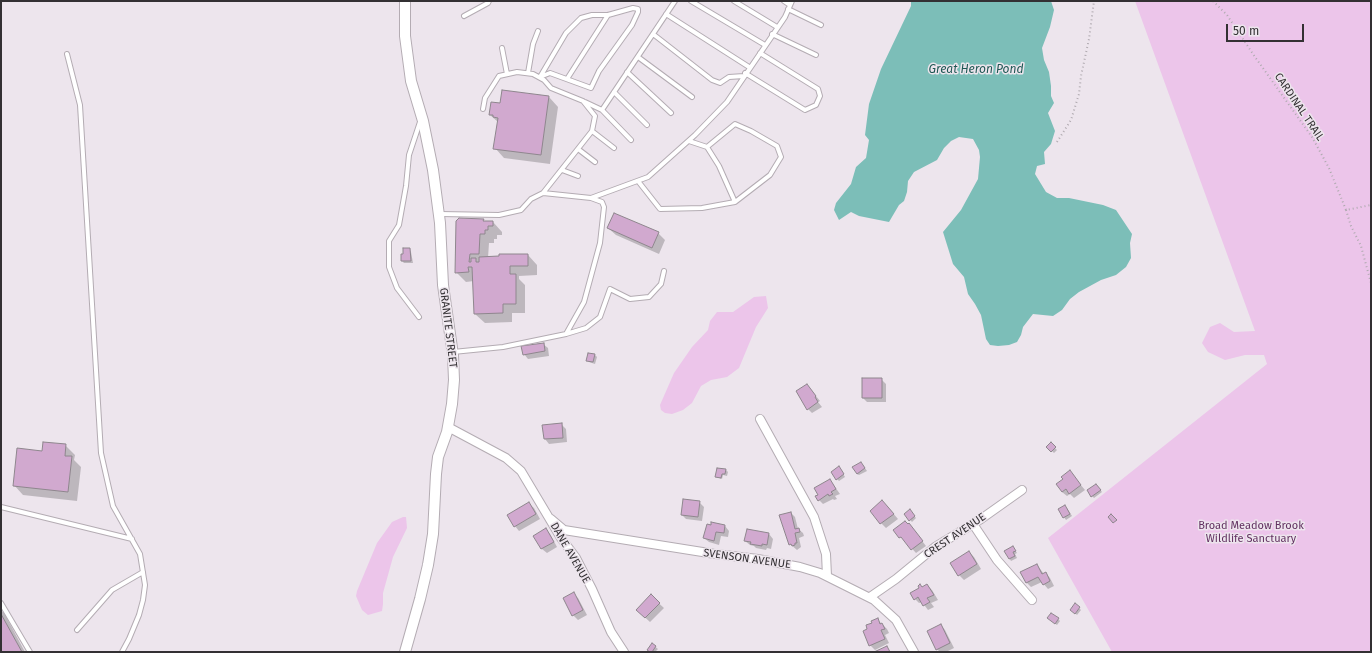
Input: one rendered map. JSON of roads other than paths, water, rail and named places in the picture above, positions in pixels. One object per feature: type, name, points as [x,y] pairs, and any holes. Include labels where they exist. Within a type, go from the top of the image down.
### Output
[{"type":"street","name":"GRANITE STREET","points":[[405,1],[405,36],[411,81],[422,117],[433,170],[439,214],[443,285],[453,352],[454,380],[448,427],[438,457],[433,513],[433,534],[428,565],[405,652]]},
{"type":"street","points":[[760,418],[814,517],[826,554],[827,576]]},
{"type":"street","name":"DANE AVENUE","points":[[448,427],[508,459],[521,471],[561,538],[576,558],[592,589],[611,632],[624,652]]},
{"type":"street","name":"CREST AVENUE","points":[[870,597],[896,579],[935,547],[973,524],[1022,490]]},
{"type":"street","name":"SVENSON AVENUE","points":[[551,519],[564,530],[800,566],[827,576],[874,600],[896,620],[914,652]]},
{"type":"street","points":[[973,524],[997,560],[1032,600]]},
{"type":"lane","points":[[464,16],[488,3],[489,1]]},
{"type":"lane","points":[[602,110],[675,1]]},
{"type":"lane","points":[[691,1],[765,45]]},
{"type":"lane","points":[[734,1],[777,27]]},
{"type":"lane","points":[[591,198],[648,177],[688,141],[727,102],[788,9],[791,3],[784,1]]},
{"type":"lane","points":[[638,8],[638,12],[632,25],[599,71],[591,88],[550,73],[540,77],[566,33],[581,18],[592,15],[608,15],[638,8]]},
{"type":"lane","points":[[788,9],[821,25]]},
{"type":"lane","points":[[666,14],[749,67]]},
{"type":"lane","points":[[567,79],[608,15]]},
{"type":"lane","points":[[528,73],[533,44],[538,31]]},
{"type":"lane","points":[[653,34],[712,80],[720,83],[729,77],[745,74],[805,110],[816,105],[820,96],[818,88],[760,52]]},
{"type":"lane","points":[[772,34],[816,55]]},
{"type":"lane","points":[[502,48],[507,74]]},
{"type":"lane","points":[[67,54],[80,105],[101,453],[113,506],[140,554],[145,585],[143,600],[129,639],[122,652]]},
{"type":"lane","points":[[638,57],[692,97]]},
{"type":"lane","points":[[483,109],[485,98],[499,76],[517,72],[533,74],[544,80],[551,88],[602,110],[631,140]]},
{"type":"lane","points":[[627,72],[671,113]]},
{"type":"lane","points":[[614,92],[647,125]]},
{"type":"lane","points":[[439,214],[499,215],[521,210],[531,199],[543,193],[592,131],[595,116],[583,101]]},
{"type":"lane","points":[[419,317],[397,288],[389,267],[389,241],[399,225],[406,186],[409,155],[422,117]]},
{"type":"lane","points":[[638,181],[660,208],[702,208],[735,202],[770,175],[781,157],[777,146],[751,131],[735,124],[707,147]]},
{"type":"lane","points":[[592,131],[614,148]]},
{"type":"lane","points":[[688,141],[707,147],[719,166],[735,202]]},
{"type":"lane","points":[[578,149],[595,162]]},
{"type":"lane","points":[[562,170],[578,176]]},
{"type":"lane","points":[[543,193],[591,198],[602,202],[604,207],[600,243],[584,302],[566,334]]},
{"type":"lane","points":[[453,352],[503,347],[566,334],[586,328],[600,317],[610,289],[630,299],[650,297],[661,284],[664,271]]},
{"type":"lane","points":[[1,507],[132,539]]},
{"type":"lane","points":[[77,630],[112,590],[143,572]]},
{"type":"lane","points":[[1,604],[30,652]]},
{"type":"water","name":"Great Heron Pond","points":[[911,1],[1051,1],[1054,10],[1050,27],[1042,48],[1044,60],[1049,72],[1051,96],[1054,103],[1048,113],[1055,131],[1051,144],[1044,152],[1045,164],[1037,166],[1035,174],[1046,192],[1057,198],[1069,198],[1103,205],[1116,210],[1132,234],[1130,243],[1131,258],[1126,267],[1116,275],[1101,280],[1079,292],[1070,299],[1062,310],[1053,316],[1033,314],[1023,327],[1017,342],[1009,345],[990,345],[986,339],[981,315],[968,294],[964,277],[953,264],[943,232],[961,210],[978,179],[980,157],[979,150],[973,139],[959,137],[951,141],[944,148],[937,160],[914,172],[908,181],[904,201],[899,205],[889,222],[859,216],[851,212],[839,220],[834,210],[836,203],[851,184],[856,167],[866,158],[869,140],[865,135],[869,104],[881,69],[911,6]]},
{"type":"park label","name":"Broad Meadow Brook Wildlife Sanctuary","points":[[1251,532]]}]
